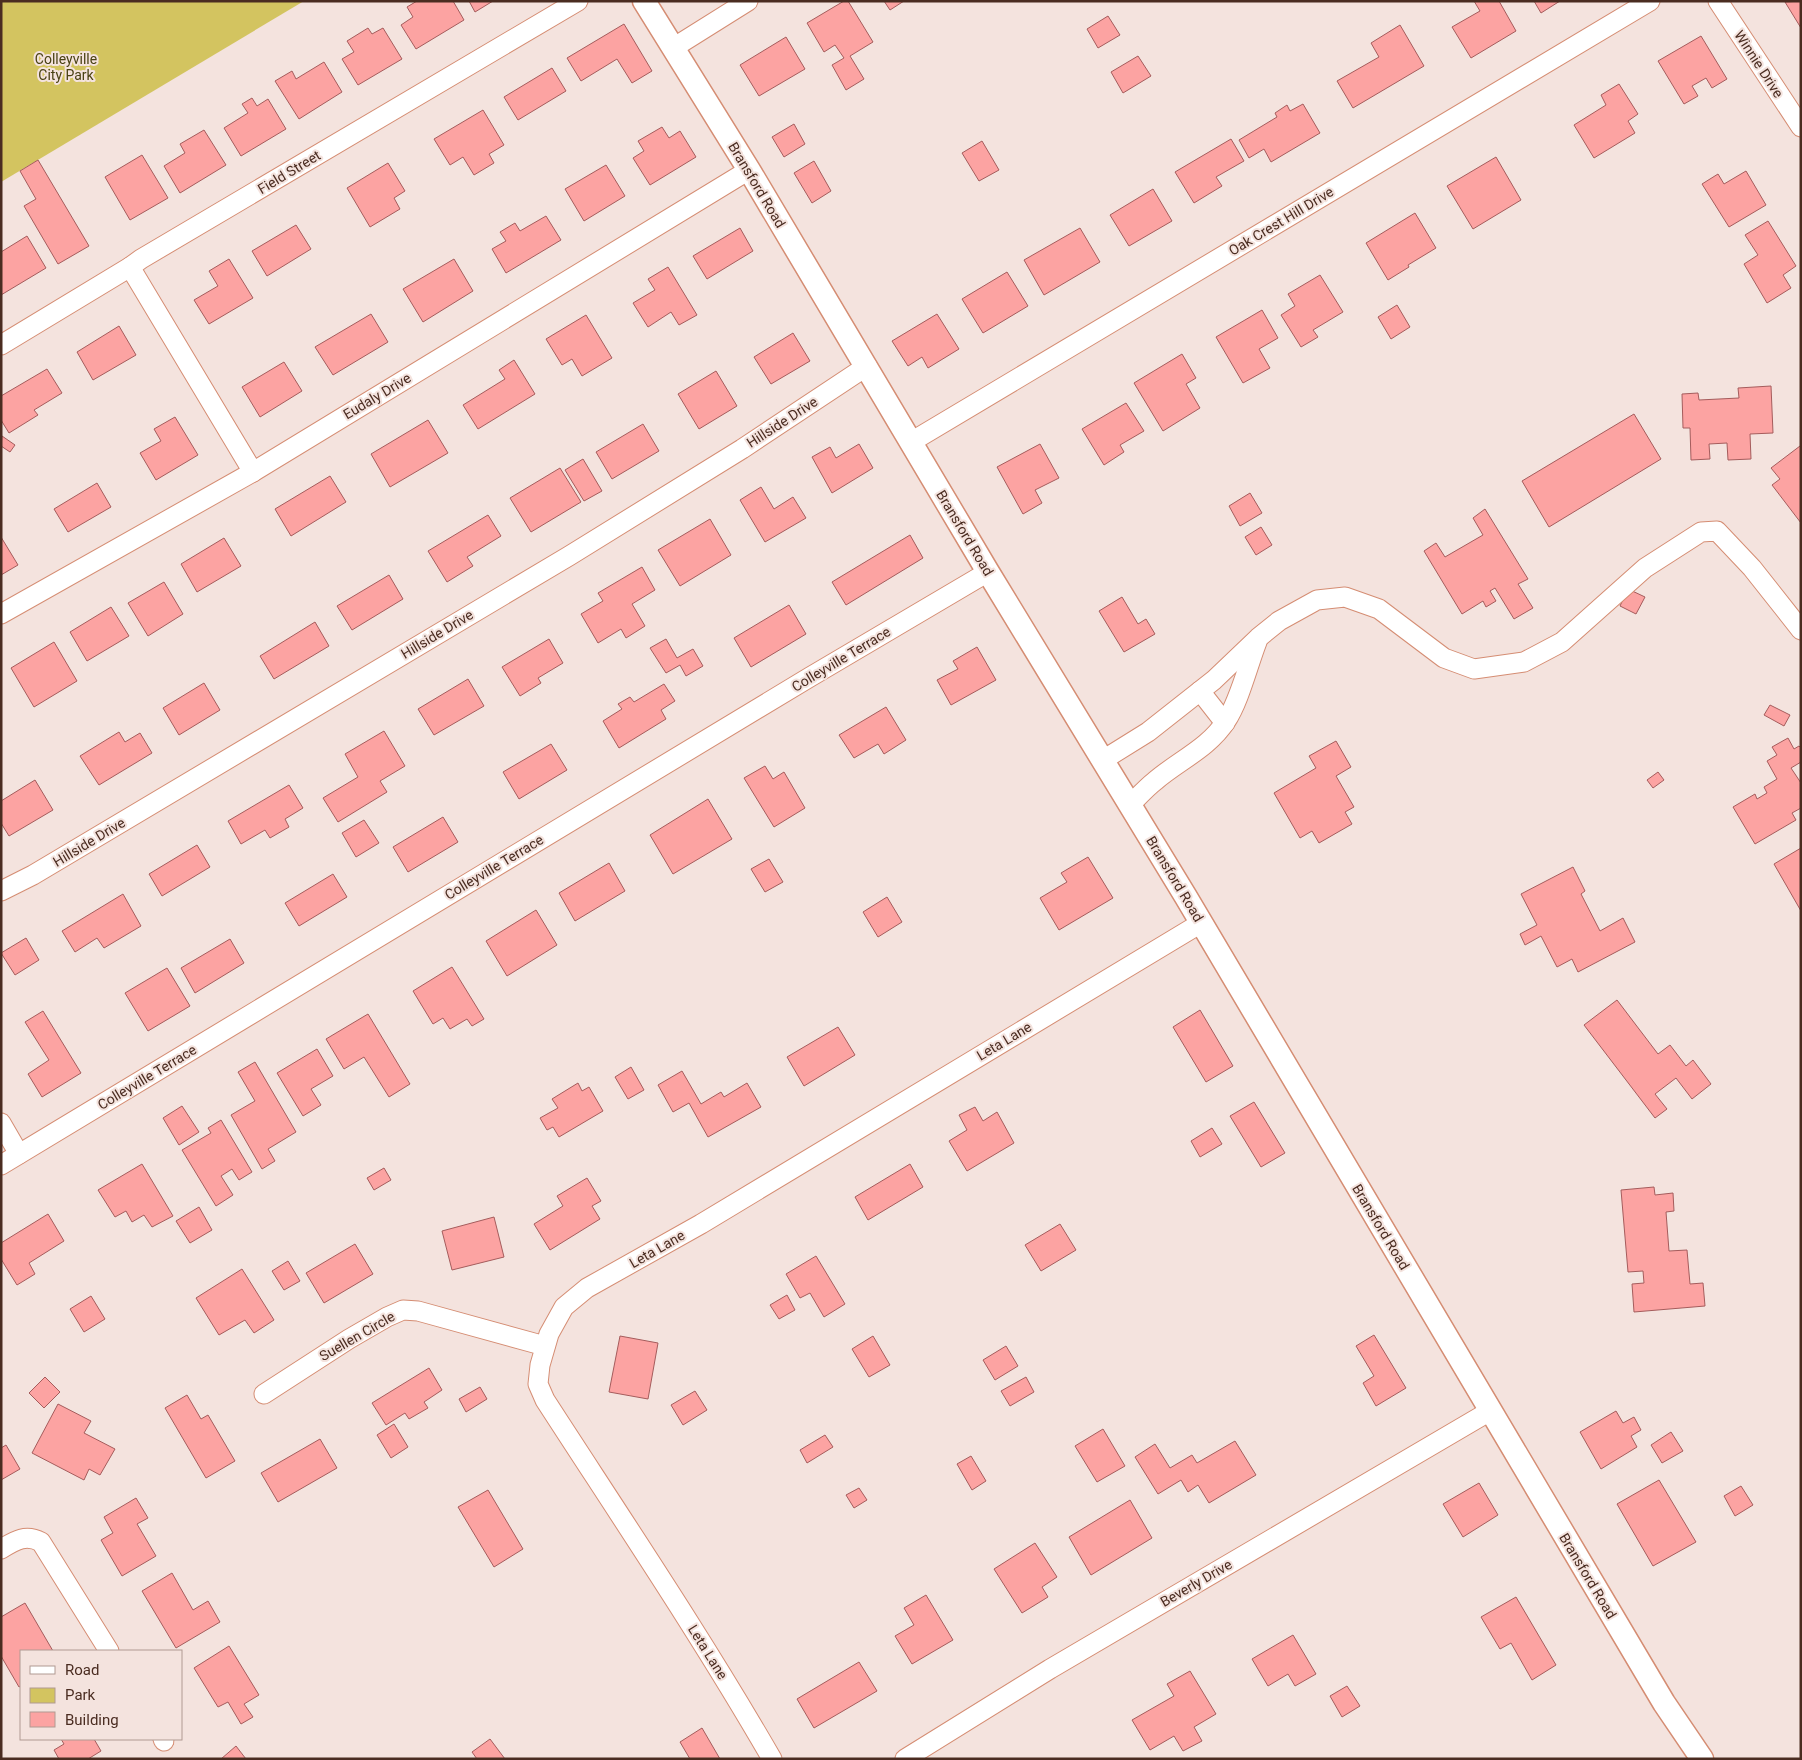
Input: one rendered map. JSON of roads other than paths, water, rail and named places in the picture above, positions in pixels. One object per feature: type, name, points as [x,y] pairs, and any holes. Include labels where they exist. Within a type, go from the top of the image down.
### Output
[{"type":"street","name":"Field Street","points":[[1,345],[141,259],[578,1]]},
{"type":"street","name":"Bransford Road","points":[[644,1],[867,366],[988,572],[1130,805],[1664,1703],[1702,1759]]},
{"type":"street","points":[[673,48],[748,1]]},
{"type":"street","name":"Oak Crest Hill Drive","points":[[911,442],[1650,1]]},
{"type":"street","name":"Winnie Drive","points":[[1718,1],[1801,127]]},
{"type":"street","name":"Eudaly Drive","points":[[1,614],[253,472],[748,170]]},
{"type":"street","points":[[130,267],[253,472]]},
{"type":"street","name":"Hillside Drive","points":[[1,891],[33,876],[569,556],[742,449],[867,366]]},
{"type":"street","points":[[1103,760],[1148,732],[1214,680],[1258,638],[1279,621],[1317,600],[1345,597],[1379,609],[1444,658],[1474,669],[1524,662],[1562,642],[1645,568],[1701,532],[1717,531],[1752,568],[1801,630]]},
{"type":"street","name":"Colleyville Terrace","points":[[1,1165],[784,692],[988,572]]},
{"type":"street","points":[[1130,805],[1156,780],[1210,740],[1225,723],[1239,692],[1258,638]]},
{"type":"street","points":[[1200,690],[1225,723]]},
{"type":"street","name":"Leta Lane","points":[[772,1759],[669,1590],[544,1400],[538,1384],[540,1364],[549,1334],[564,1307],[588,1288],[701,1224],[1201,924]]},
{"type":"street","points":[[1,1123],[19,1154]]},
{"type":"street","name":"Suellen Circle","points":[[264,1394],[349,1339],[403,1310],[418,1311],[545,1346]]},
{"type":"street","name":"Beverly Drive","points":[[905,1759],[1050,1669],[1490,1411]]},
{"type":"street","points":[[1,1548],[25,1537],[42,1542],[108,1650]]},
{"type":"park label","name":"Colleyville City Park","points":[[66,68]]}]
